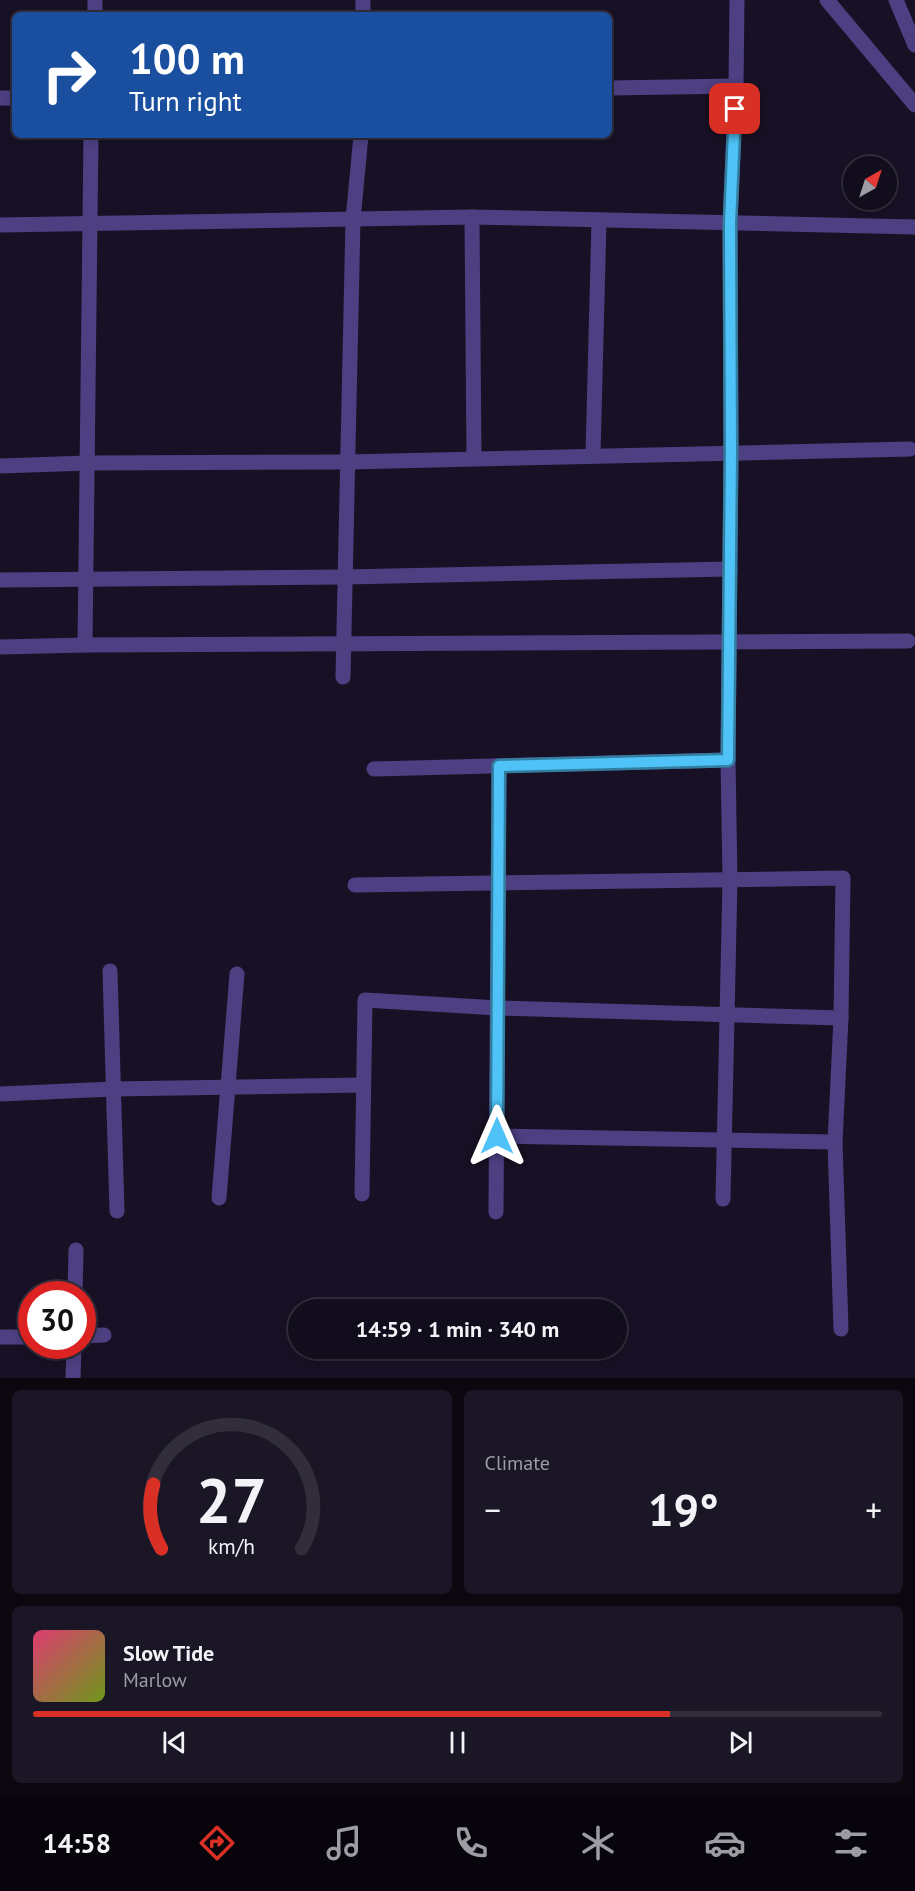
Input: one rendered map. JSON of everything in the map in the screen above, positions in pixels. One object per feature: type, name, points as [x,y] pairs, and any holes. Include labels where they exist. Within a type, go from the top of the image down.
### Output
[{"type":"street","points":[[723,1199],[730,880],[728,760],[731,453],[730,223],[737,0]]},
{"type":"street","points":[[827,0],[915,105]]},
{"type":"street","points":[[896,0],[915,45]]},
{"type":"street","points":[[612,88],[736,86]]},
{"type":"street","points":[[85,645],[91,138]]},
{"type":"street","points":[[343,677],[353,220],[361,138]]},
{"type":"street","points":[[0,225],[472,217],[915,227]]},
{"type":"street","points":[[472,217],[474,458]]},
{"type":"street","points":[[593,456],[599,220]]},
{"type":"street","points":[[0,466],[88,463],[348,462],[910,449]]},
{"type":"street","points":[[0,580],[345,577],[730,569]]},
{"type":"street","points":[[0,647],[908,641]]},
{"type":"street","points":[[374,769],[728,760]]},
{"type":"street","points":[[496,1212],[499,766]]},
{"type":"street","points":[[355,885],[843,878],[841,1018],[834,1142],[841,1329]]},
{"type":"street","points":[[110,971],[117,1211]]},
{"type":"street","points":[[219,1198],[237,974]]},
{"type":"street","points":[[362,1194],[365,1000],[498,1008],[841,1018]]},
{"type":"street","points":[[0,1094],[113,1089],[363,1085]]},
{"type":"street","points":[[497,1136],[834,1142]]},
{"type":"street","points":[[75,1281],[76,1250]]},
{"type":"street","points":[[96,1335],[104,1335]]},
{"type":"street","points":[[0,1337],[18,1337]]},
{"type":"street","points":[[73,1378],[74,1359]]},
{"type":"route","points":[[497,1136],[499,766],[728,760],[731,453],[730,223],[735,109]]}]
